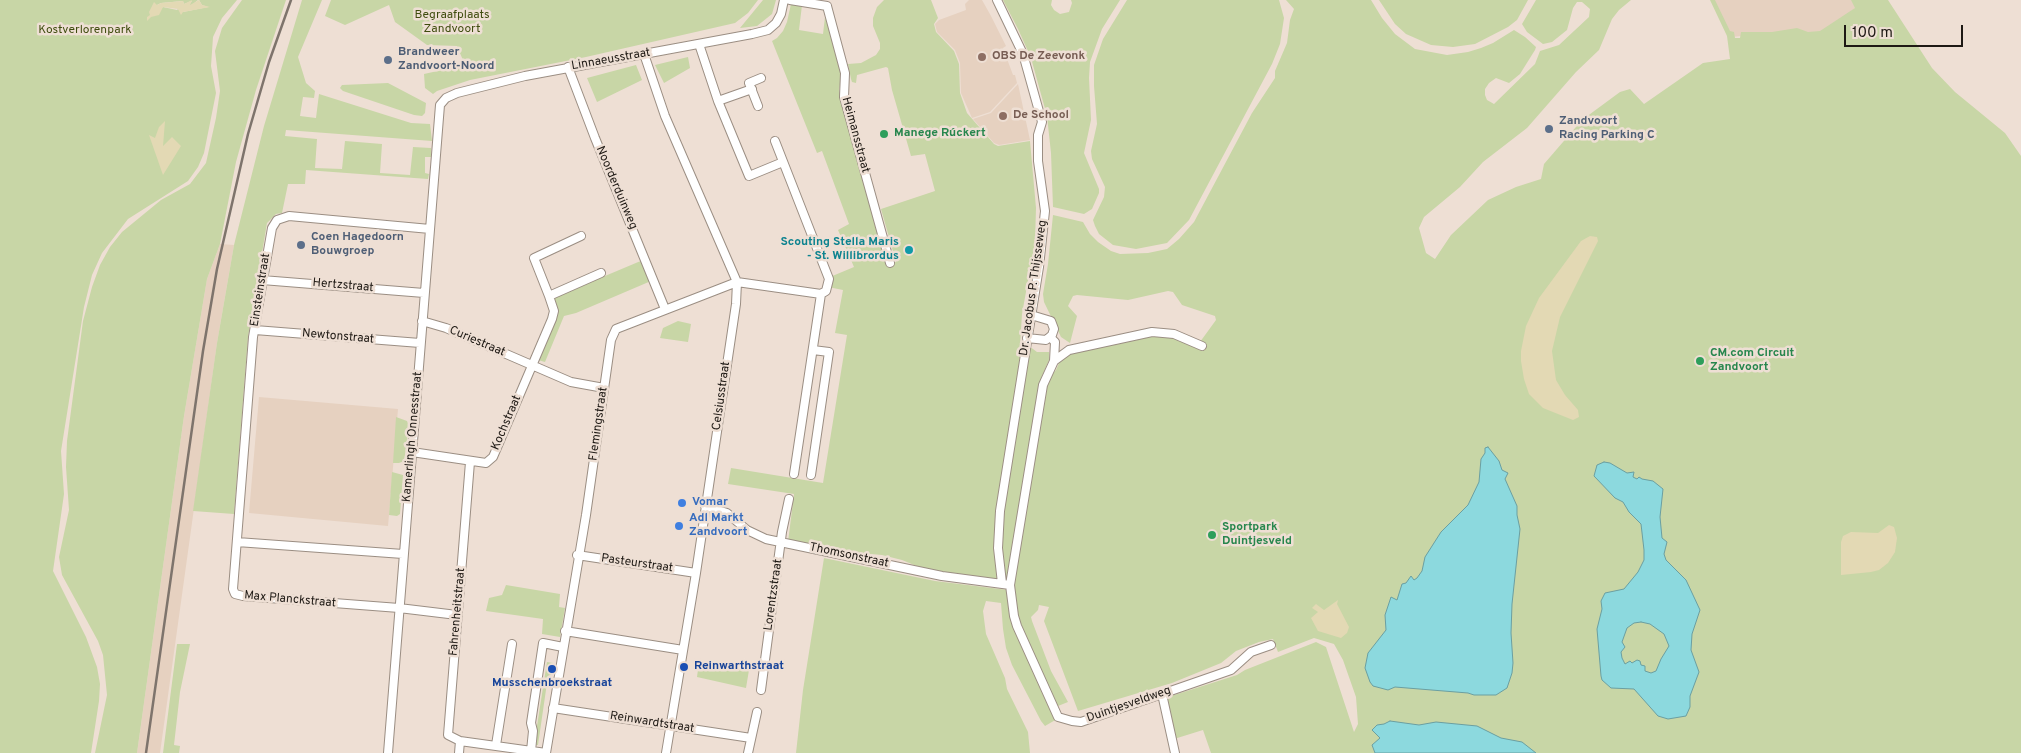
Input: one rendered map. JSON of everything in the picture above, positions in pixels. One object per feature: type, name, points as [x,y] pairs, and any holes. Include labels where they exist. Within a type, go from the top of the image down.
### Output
[{"type":"street","name":"Linnaeusstraat","points":[[438,120],[440,105],[451,95],[568,67],[768,30],[776,24],[781,14],[784,0]]},
{"type":"street","name":"Heimansstraat","points":[[790,0],[829,3],[845,73],[844,96],[890,263]]},
{"type":"street","name":"Dr. Jacobus P. Thijsseweg","points":[[997,0],[1023,54],[1042,122],[1038,135],[1038,152],[1045,211],[1028,338],[1000,511],[998,548],[1002,583]]},
{"type":"street","points":[[699,44],[718,101],[748,176],[783,162]]},
{"type":"street","name":"Celsiusstraat","points":[[644,54],[665,116],[737,282],[736,304],[696,572],[666,753]]},
{"type":"street","name":"Noorderduinweg","points":[[568,67],[586,117],[666,309]]},
{"type":"street","points":[[758,106],[749,83],[761,78]]},
{"type":"street","points":[[718,101],[752,89]]},
{"type":"street","name":"Kamerlingh Onnesstraat","points":[[388,753],[438,120]]},
{"type":"street","points":[[737,282],[821,294],[826,291],[829,279],[775,141]]},
{"type":"street","name":"Einsteinstraat","points":[[239,514],[255,330],[272,228],[280,218],[289,216],[430,229]]},
{"type":"street","points":[[531,365],[554,311],[534,258],[581,236]]},
{"type":"street","points":[[549,296],[600,273]]},
{"type":"street","name":"Hertzstraat","points":[[262,280],[424,293]]},
{"type":"street","name":"Flemingstraat","points":[[546,753],[577,555],[586,515],[611,340],[616,329],[737,282]]},
{"type":"street","points":[[794,474],[821,294]]},
{"type":"street","name":"Duintjesveldweg","points":[[1031,315],[1051,321],[1054,329],[1054,361]]},
{"type":"street","name":"Curiestraat","points":[[422,321],[446,328],[571,382],[604,388]]},
{"type":"street","name":"Newtonstraat","points":[[255,330],[420,343]]},
{"type":"street","name":"Duintjesveldweg","points":[[1202,346],[1174,334],[1152,332],[1069,350],[1054,361],[1043,384],[1010,585],[1014,616],[1058,717],[1081,722],[1231,670],[1251,652],[1271,645]]},
{"type":"street","points":[[1028,338],[1053,340],[1062,343],[1069,350]]},
{"type":"street","points":[[811,475],[829,352],[813,350]]},
{"type":"street","name":"Kochstraat","points":[[412,452],[486,463],[493,457],[531,365]]},
{"type":"street","points":[[798,442],[815,445]]},
{"type":"street","name":"Fahrenheitstraat","points":[[460,741],[448,735],[470,462]]},
{"type":"street","name":"Lorentzstraat","points":[[761,690],[789,500]]},
{"type":"street","name":"Thomsonstraat","points":[[705,506],[727,513],[747,530],[758,536],[831,554],[942,576],[1002,583]]},
{"type":"street","name":"Max Planckstraat","points":[[239,514],[233,589],[237,595],[399,608]]},
{"type":"street","points":[[237,542],[404,554]]},
{"type":"street","name":"Pasteurstraat","points":[[577,555],[696,572]]},
{"type":"street","points":[[1002,583],[1010,585]]},
{"type":"street","points":[[399,608],[457,615]]},
{"type":"street","points":[[565,631],[683,650]]},
{"type":"street","points":[[496,745],[512,644]]},
{"type":"street","points":[[531,751],[533,731],[531,723],[543,644],[563,647]]},
{"type":"street","points":[[1162,694],[1175,753]]},
{"type":"street","name":"Reinwardtstraat","points":[[553,708],[751,738]]},
{"type":"street","points":[[748,753],[757,712]]},
{"type":"street","points":[[459,753],[460,741],[546,753]]},
{"type":"shaded area","name":"OBS De Zeevonk","points":[[969,0],[982,0],[1006,46],[1003,48],[1017,83],[990,112],[972,118],[961,93],[960,63],[955,50],[937,32],[935,24],[939,20],[966,10],[965,4]]},
{"type":"shaded area","points":[[1712,0],[1854,0],[1857,7],[1822,33],[1807,34],[1794,31],[1731,37]]},
{"type":"shaded area","name":"De School","points":[[1018,84],[1030,140],[999,145],[994,143],[973,119],[991,113]]},
{"type":"shaded area","points":[[220,244],[234,245],[217,343],[160,753],[137,753],[184,416],[207,279]]},
{"type":"shaded area","points":[[259,397],[398,409],[388,526],[249,513]]},
{"type":"green space","name":"Kostverlorenpark","points":[[0,0],[198,0],[192,5],[189,5],[192,1],[184,4],[183,1],[161,3],[157,5],[150,17],[163,7],[178,9],[183,12],[208,7],[202,5],[199,0],[237,0],[222,18],[213,37],[211,66],[216,93],[204,153],[198,167],[188,181],[128,219],[102,253],[92,275],[84,307],[61,451],[64,494],[53,571],[86,637],[97,667],[100,684],[99,701],[91,753],[0,753]]},
{"type":"green space","points":[[242,0],[286,0],[256,90],[236,162],[220,244],[207,279],[184,416],[137,753],[95,753],[107,695],[103,655],[98,641],[62,575],[59,557],[69,510],[66,467],[67,441],[83,321],[100,265],[110,247],[122,232],[161,200],[190,184],[206,163],[220,91],[215,51],[222,28]]},
{"type":"green space","points":[[302,0],[322,0],[298,57],[306,83],[315,91],[314,98],[303,97],[300,116],[316,118],[319,94],[411,123],[430,124],[432,141],[286,130],[285,136],[317,139],[315,168],[342,169],[345,141],[382,144],[380,173],[410,175],[413,147],[431,148],[431,157],[425,157],[425,173],[429,174],[428,179],[306,170],[305,184],[288,184],[282,213],[276,214],[267,223],[248,337],[234,514],[193,511],[217,343],[234,245],[264,126]]},
{"type":"green space","name":"Begraafplaats Zandvoort","points":[[331,0],[758,0],[748,13],[735,23],[586,57],[470,80],[433,94],[425,88],[424,74],[465,65],[457,46],[427,45],[395,22],[389,5],[345,25],[325,16]]},
{"type":"green space","points":[[763,0],[776,0],[772,14],[757,26],[740,28]]},
{"type":"green space","points":[[884,0],[931,0],[938,18],[934,24],[936,32],[954,51],[959,64],[960,93],[967,113],[994,144],[998,146],[1030,141],[1036,208],[1035,242],[1022,314],[1020,345],[1029,346],[1037,352],[1049,352],[1049,360],[1042,376],[1011,568],[1006,579],[947,575],[882,555],[824,550],[788,542],[794,494],[728,484],[731,468],[823,483],[847,335],[835,333],[843,290],[828,287],[830,277],[854,267],[838,230],[849,224],[822,151],[817,153],[772,41],[783,31],[791,4],[802,5],[799,30],[823,34],[825,17],[842,73],[839,90],[881,248],[893,263],[896,262],[881,209],[935,191],[925,154],[911,156],[892,90],[888,68],[857,75],[856,83],[852,82],[851,79],[848,64],[861,63],[876,55],[880,49],[880,43],[873,26],[873,18],[877,7]]},
{"type":"green space","points":[[1003,0],[1052,0],[1051,5],[1060,14],[1069,12],[1071,0],[1120,0],[1102,29],[1090,62],[1091,120],[1084,153],[1099,193],[1092,209],[1084,214],[1053,207],[1051,153],[1047,116],[1031,58]]},
{"type":"green space","points":[[1127,0],[1279,0],[1284,18],[1280,44],[1272,64],[1189,220],[1167,243],[1136,249],[1113,245],[1099,234],[1093,220],[1104,197],[1105,187],[1092,159],[1091,151],[1097,124],[1094,65],[1103,39]]},
{"type":"green space","name":"CM.com Circuit Zandvoort","points":[[1286,0],[1371,0],[1395,34],[1415,49],[1447,55],[1481,48],[1514,30],[1536,47],[1520,74],[1509,83],[1496,78],[1489,83],[1485,89],[1485,95],[1487,100],[1494,104],[1535,64],[1540,51],[1559,45],[1589,17],[1590,9],[1582,2],[1577,2],[1573,8],[1567,30],[1552,42],[1543,44],[1527,32],[1522,24],[1536,0],[1631,0],[1612,19],[1599,50],[1576,72],[1527,128],[1483,162],[1460,187],[1424,217],[1419,228],[1426,253],[1435,259],[1451,235],[1488,200],[1516,187],[1541,179],[1544,164],[1582,120],[1620,92],[1630,89],[1644,104],[1703,63],[1730,59],[1727,36],[1710,0],[1715,0],[1730,31],[1734,32],[1735,38],[1740,38],[1741,32],[1772,32],[1797,28],[1808,32],[1820,31],[1855,8],[1851,0],[1888,0],[1932,68],[1955,92],[2005,133],[2021,156],[2021,753],[1211,753],[1203,730],[1174,739],[1165,698],[1237,675],[1245,670],[1316,642],[1326,647],[1354,732],[1358,724],[1356,697],[1343,660],[1334,644],[1314,638],[1278,652],[1273,639],[1259,642],[1236,651],[1221,663],[1172,683],[1078,711],[1044,621],[1049,607],[1039,605],[1038,610],[1031,617],[1032,621],[1051,671],[1068,702],[1058,706],[1019,625],[1014,586],[1042,401],[1049,377],[1056,370],[1059,363],[1072,352],[1152,334],[1200,342],[1216,320],[1215,316],[1182,305],[1173,292],[1168,291],[1128,300],[1077,295],[1073,296],[1068,306],[1077,316],[1070,343],[1061,337],[1044,302],[1043,294],[1053,215],[1083,222],[1090,234],[1098,242],[1111,251],[1120,254],[1148,253],[1167,249],[1179,239],[1194,222],[1252,113],[1275,78],[1275,71],[1287,43],[1290,20],[1294,9]]},
{"type":"green space","points":[[1379,0],[1528,0],[1517,20],[1508,27],[1475,44],[1453,47],[1431,45],[1406,34],[1395,24]]},
{"type":"green space","points":[[688,57],[690,68],[664,83],[655,65]]},
{"type":"green space","points":[[636,65],[642,80],[597,102],[587,78]]},
{"type":"green space","points":[[388,83],[426,103],[425,113],[422,116],[414,115],[343,91],[340,88],[342,85]]},
{"type":"green space","points":[[643,260],[651,281],[576,313],[564,316],[545,362],[538,360],[555,297]]},
{"type":"green space","points":[[678,321],[691,324],[688,342],[660,338],[663,328]]},
{"type":"green space","points":[[396,417],[407,421],[409,427],[404,461],[393,463]]},
{"type":"green space","points":[[392,472],[403,475],[400,514],[397,516],[389,515]]},
{"type":"green space","points":[[824,558],[935,581],[1008,590],[1009,611],[1012,622],[1057,719],[1045,726],[1041,721],[1012,665],[1006,648],[1001,603],[986,601],[983,611],[986,634],[1005,678],[1007,689],[1028,732],[1030,753],[796,753],[803,690]]},
{"type":"green space","points":[[506,585],[560,594],[559,607],[565,608],[560,637],[542,634],[543,619],[486,611],[489,598],[502,595]]},
{"type":"green space","points":[[177,644],[190,644],[180,692],[174,745],[180,746],[179,753],[163,753]]},
{"type":"green space","points":[[547,662],[553,663],[551,675],[548,676],[538,745],[534,745]]},
{"type":"green space","points":[[699,662],[749,670],[746,688],[697,677]]},
{"type":"sand","points":[[192,0],[190,5],[199,0],[202,5],[210,7],[183,12],[181,15],[178,9],[163,7],[159,15],[151,17],[147,21],[154,2],[157,5],[183,1],[184,4]]},
{"type":"sand","points":[[165,121],[163,146],[172,137],[181,146],[163,175],[149,135],[155,138],[159,127]]},
{"type":"sand","points":[[1590,236],[1597,237],[1598,241],[1560,317],[1552,351],[1556,380],[1565,395],[1578,410],[1579,417],[1573,420],[1543,408],[1529,394],[1524,379],[1521,351],[1526,326],[1539,298],[1581,241]]},
{"type":"sand","points":[[1889,525],[1894,527],[1897,538],[1895,552],[1888,563],[1879,570],[1841,575],[1841,542],[1843,536],[1851,532],[1878,533]]},
{"type":"sand","points":[[1338,600],[1337,604],[1349,627],[1347,633],[1341,638],[1318,631],[1311,618],[1318,612],[1312,608],[1316,604],[1324,610]]},
{"type":"water","points":[[1488,447],[1499,461],[1502,470],[1508,473],[1505,479],[1517,506],[1520,529],[1512,604],[1513,663],[1507,688],[1496,695],[1474,695],[1395,687],[1388,690],[1373,686],[1365,668],[1368,653],[1386,630],[1385,615],[1391,597],[1397,600],[1402,584],[1406,583],[1411,576],[1414,580],[1417,578],[1422,571],[1425,557],[1441,532],[1468,505],[1479,482],[1481,459],[1485,453],[1485,448]]},
{"type":"water","points":[[1604,462],[1610,463],[1627,473],[1634,472],[1633,477],[1637,479],[1639,477],[1653,481],[1663,489],[1660,517],[1662,538],[1667,542],[1664,554],[1666,560],[1686,580],[1700,610],[1692,634],[1691,650],[1699,672],[1690,696],[1690,707],[1686,716],[1668,719],[1658,716],[1634,689],[1611,688],[1602,680],[1597,629],[1602,609],[1601,601],[1605,593],[1624,589],[1638,572],[1644,560],[1644,550],[1641,524],[1629,512],[1623,502],[1615,498],[1594,476],[1597,465]],"holes":[[[1634,623],[1650,624],[1664,634],[1669,646],[1656,671],[1651,673],[1645,671],[1645,666],[1641,665],[1640,661],[1637,660],[1632,663],[1630,661],[1625,664],[1621,652],[1625,647],[1622,642],[1627,628]]]},
{"type":"water","points":[[1390,721],[1419,725],[1436,722],[1477,726],[1501,738],[1522,742],[1536,753],[1375,753],[1372,745],[1380,738],[1372,730],[1377,725]]},
{"type":"railway","points":[[146,753],[203,351],[217,269],[248,134],[269,62],[291,0]]},
{"type":"place","name":"OBS De Zeevonk","points":[[982,57]]},
{"type":"place","name":"Brandweer Zandvoort-Noord","points":[[388,60]]},
{"type":"place","name":"De School","points":[[1003,116]]},
{"type":"place","name":"Zandvoort Racing Parking C","points":[[1549,129]]},
{"type":"place","name":"Manege Rúckert","points":[[884,134]]},
{"type":"place","name":"Coen Hagedoorn Bouwgroep","points":[[301,245]]},
{"type":"place","name":"Scouting Stella Maris - St. Willibrordus","points":[[909,250]]},
{"type":"place","name":"CM.com Circuit Zandvoort","points":[[1700,361]]},
{"type":"place","name":"Vomar","points":[[682,503]]},
{"type":"place","name":"Adl Markt Zandvoort","points":[[679,526]]},
{"type":"place","name":"Sportpark Duintjesveld","points":[[1212,535]]},
{"type":"place","name":"Reinwarthstraat","points":[[684,667]]},
{"type":"place","name":"Musschenbroekstraat","points":[[552,669]]}]
